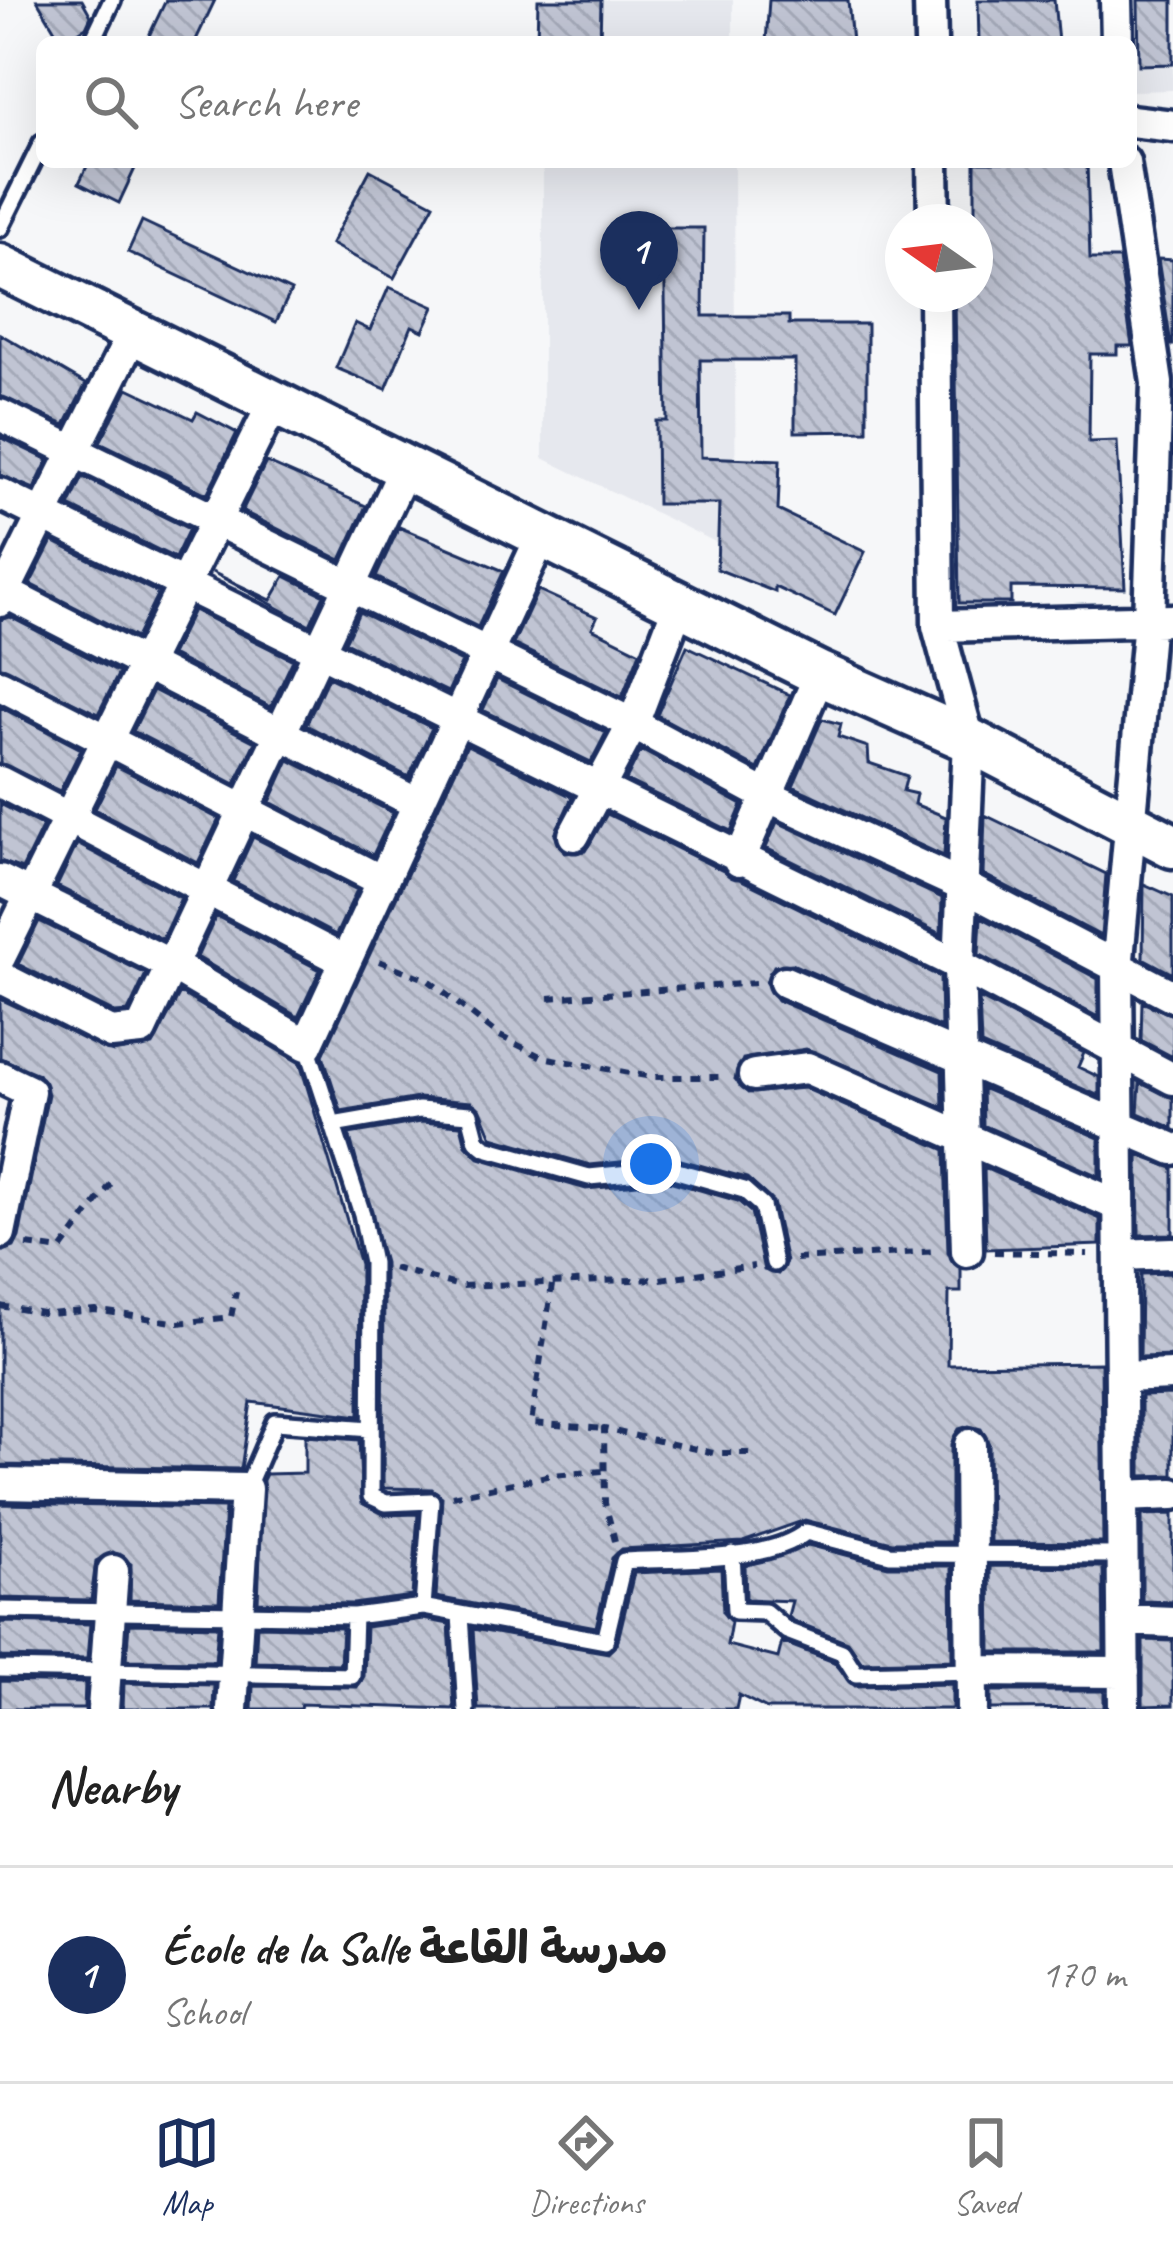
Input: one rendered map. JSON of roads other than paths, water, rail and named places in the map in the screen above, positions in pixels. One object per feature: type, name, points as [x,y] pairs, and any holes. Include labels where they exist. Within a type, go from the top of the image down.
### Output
[{"type":"street","points":[[930,0],[931,36]]},
{"type":"street","points":[[1116,0],[1117,36]]},
{"type":"street","points":[[1137,122],[1173,126]]},
{"type":"street","points":[[933,168],[934,204]]},
{"type":"street","points":[[1124,1709],[1117,970],[1131,825],[1161,620],[1165,383],[1125,168]]},
{"type":"street","points":[[0,266],[820,674],[969,740],[1173,846]]},
{"type":"street","points":[[934,312],[938,626],[969,740],[959,965],[968,1251]]},
{"type":"street","points":[[134,331],[1,594],[418,804]]},
{"type":"street","points":[[0,957],[274,400]]},
{"type":"street","points":[[0,415],[633,724],[767,796],[961,886],[1173,997]]},
{"type":"street","points":[[0,977],[111,1033],[134,1034],[146,1023],[406,464]]},
{"type":"street","points":[[0,494],[455,722],[959,965],[1118,1054],[1173,1079]]},
{"type":"street","points":[[0,880],[173,966],[307,1045],[542,533]]},
{"type":"street","points":[[574,835],[633,724],[679,604]]},
{"type":"street","points":[[938,626],[1161,620]]},
{"type":"street","points":[[739,861],[820,674]]},
{"type":"street","points":[[0,685],[382,881]]},
{"type":"street","points":[[0,782],[209,890],[348,954]]},
{"type":"street","points":[[785,982],[962,1054],[1119,1129],[1173,1149]]},
{"type":"street","points":[[754,1075],[807,1068],[1119,1206]]},
{"type":"street","points":[[0,1077],[28,1090],[10,1239]]},
{"type":"street","points":[[1120,1255],[1173,1253]]},
{"type":"street","points":[[1121,1377],[1173,1375]]},
{"type":"street","points":[[970,1445],[972,1709]]},
{"type":"street","points":[[0,1484],[246,1489],[232,1709]]},
{"type":"street","points":[[1122,1496],[1173,1494]]},
{"type":"street","points":[[103,1709],[113,1571]]},
{"type":"street","points":[[1123,1620],[1173,1622]]},
{"type":"street","points":[[972,1671],[1124,1672]]},
{"type":"lane","points":[[95,36],[112,0]]},
{"type":"lane","points":[[0,228],[36,154]]},
{"type":"lane","points":[[307,1045],[372,1263],[375,1502],[431,1501],[423,1607]]},
{"type":"lane","points":[[333,1125],[442,1109],[470,1114],[477,1141],[486,1148],[589,1177],[670,1169],[712,1179],[744,1190],[761,1205],[774,1263]]},
{"type":"lane","points":[[246,1489],[275,1422],[371,1429]]},
{"type":"lane","points":[[0,1610],[354,1616],[423,1607],[605,1641],[624,1561],[732,1554],[791,1544],[806,1532],[890,1554],[1123,1555]]},
{"type":"lane","points":[[732,1554],[736,1611],[765,1612],[787,1631],[842,1652],[856,1673],[972,1671]]},
{"type":"lane","points":[[460,1615],[466,1709]]},
{"type":"lane","points":[[0,1669],[352,1676],[354,1616]]},
{"type":"place","name":"École de la Salle مدرسة القاعة","points":[[639,310]]}]
